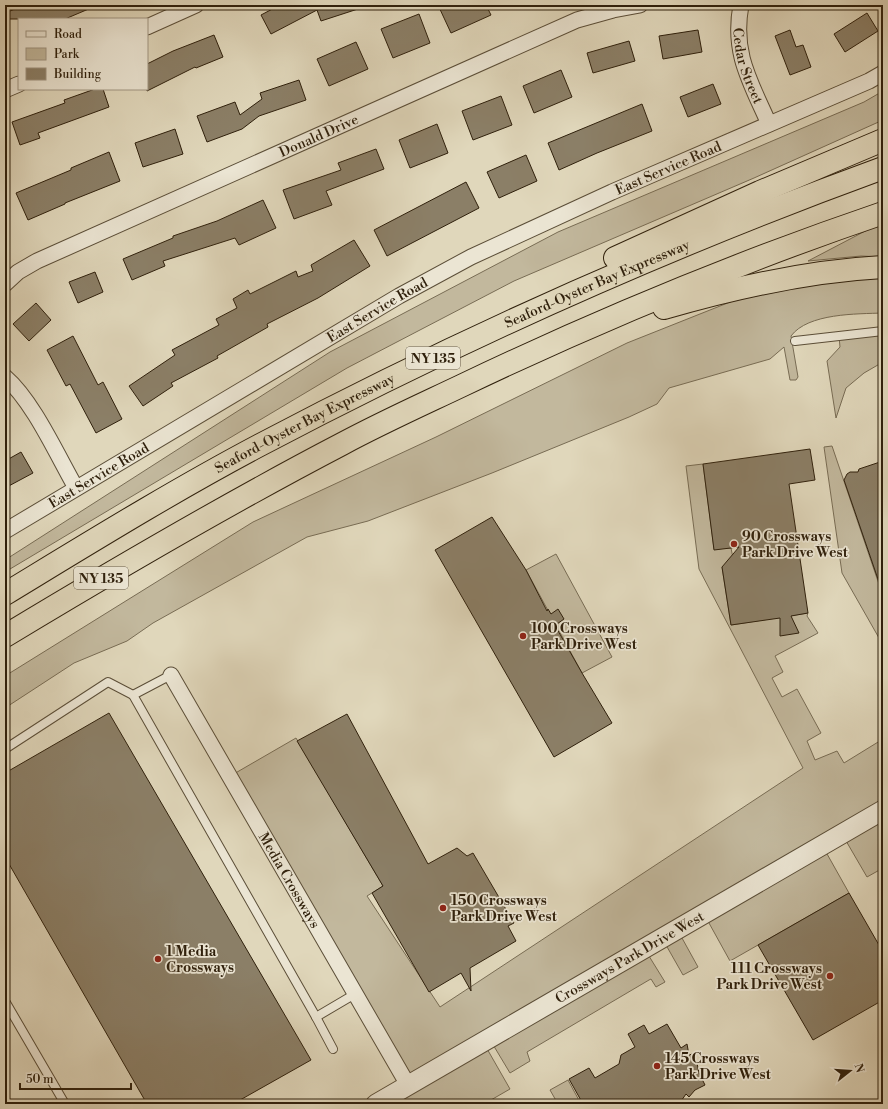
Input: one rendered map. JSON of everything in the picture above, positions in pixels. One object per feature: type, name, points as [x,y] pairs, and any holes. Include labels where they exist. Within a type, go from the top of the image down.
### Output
[{"type":"highway","points":[[378,384],[462,335],[548,290],[688,225],[883,140]]},
{"type":"highway","name":"Seaford-Oyster Bay Expressway","points":[[5,594],[158,502],[258,446],[378,384],[480,335],[650,258],[883,168]]},
{"type":"highway","name":"NY 135","points":[[5,636],[137,556],[344,443],[496,369],[615,315],[718,273],[883,213]]},
{"type":"highway","points":[[344,443],[657,310],[719,292],[781,278],[846,269],[883,267]]},
{"type":"street","points":[[148,27],[196,5]]},
{"type":"street","name":"Donald Drive","points":[[5,284],[18,272],[37,261],[577,20],[613,10],[640,5]]},
{"type":"street","name":"Cedar Street","points":[[741,5],[737,23],[738,47],[743,65],[768,124]]},
{"type":"street","name":"East Service Road","points":[[5,531],[399,296],[471,257],[542,223],[869,81],[883,72]]},
{"type":"street","points":[[5,90],[18,84]]},
{"type":"street","points":[[5,377],[13,384],[29,406],[76,488]]},
{"type":"street","name":"Media Crossways","points":[[171,675],[408,1085]]},
{"type":"street","name":"Crossways Park Drive West","points":[[376,1104],[883,810]]},
{"type":"lane","points":[[795,341],[883,331]]},
{"type":"lane","points":[[133,695],[171,675]]},
{"type":"lane","points":[[5,749],[108,682],[133,695],[333,1049]]},
{"type":"lane","points":[[316,1017],[355,994]]},
{"type":"lane","points":[[5,1001],[65,1104]]},
{"type":"green space","points":[[883,91],[883,120],[754,178],[514,281],[347,368],[5,572],[5,560],[330,352],[558,232],[864,102]]},
{"type":"green space","points":[[883,224],[883,257],[861,256],[808,261],[871,228]]},
{"type":"green space","points":[[883,267],[883,313],[834,316],[821,319],[799,328],[791,336],[798,377],[796,380],[790,380],[784,347],[770,359],[669,388],[657,404],[492,473],[368,521],[307,537],[153,623],[127,641],[74,663],[5,708],[5,676],[253,522],[436,437],[627,343],[793,277]]},
{"type":"green space","points":[[883,332],[883,362],[864,373],[846,388],[836,418],[827,361],[840,347],[839,336]]},
{"type":"green space","points":[[832,446],[883,596],[883,645],[842,573],[824,447]]},
{"type":"green space","points":[[703,464],[714,549],[731,548],[734,563],[722,567],[731,625],[808,613],[807,616],[818,633],[775,656],[783,672],[772,678],[782,697],[797,689],[821,733],[807,741],[815,760],[837,751],[844,763],[883,739],[883,868],[867,877],[842,834],[822,845],[849,893],[730,961],[704,914],[677,929],[698,967],[683,975],[662,938],[644,948],[665,982],[656,987],[651,979],[649,980],[527,1052],[530,1061],[510,1073],[492,1043],[486,1047],[510,1089],[484,1104],[376,1104],[408,1085],[232,775],[296,738],[383,886],[367,896],[440,1007],[803,768],[699,569],[686,466]]},
{"type":"green space","points":[[556,554],[612,657],[582,673],[526,570]]},
{"type":"green space","points":[[568,1080],[581,1104],[558,1104],[550,1090]]},
{"type":"building","points":[[25,5],[98,5],[67,18],[5,19],[5,13]]},
{"type":"building","points":[[280,5],[364,5],[364,7],[321,21],[317,10],[271,34],[261,15]]},
{"type":"building","points":[[438,5],[486,5],[491,15],[451,33]]},
{"type":"building","points":[[867,13],[878,31],[845,52],[834,34]]},
{"type":"building","points":[[419,14],[430,43],[393,58],[381,29]]},
{"type":"building","points":[[698,30],[702,52],[663,59],[659,36]]},
{"type":"building","points":[[790,30],[796,47],[803,45],[811,67],[790,75],[775,36]]},
{"type":"building","points":[[214,35],[223,57],[196,68],[195,67],[147,91],[148,64],[173,51]]},
{"type":"building","points":[[629,41],[635,61],[593,73],[587,53]]},
{"type":"building","points":[[356,42],[368,69],[329,86],[317,59]]},
{"type":"building","points":[[561,70],[572,97],[534,113],[523,86]]},
{"type":"building","points":[[299,80],[306,100],[259,116],[242,129],[207,142],[197,116],[235,102],[240,115],[262,99],[260,93]]},
{"type":"building","points":[[713,84],[721,104],[688,117],[680,97]]},
{"type":"building","points":[[92,90],[103,90],[109,107],[38,133],[40,138],[20,145],[12,122],[65,103],[64,100]]},
{"type":"building","points":[[501,96],[512,125],[473,140],[462,111]]},
{"type":"building","points":[[642,104],[652,131],[559,170],[548,143]]},
{"type":"building","points":[[437,124],[448,153],[410,168],[399,140]]},
{"type":"building","points":[[175,129],[183,154],[143,167],[135,143]]},
{"type":"building","points":[[376,149],[384,169],[326,191],[332,205],[294,219],[283,190],[341,170],[338,163]]},
{"type":"building","points":[[109,152],[120,181],[65,203],[28,220],[16,193]]},
{"type":"building","points":[[526,155],[537,181],[499,198],[487,172]]},
{"type":"building","points":[[466,182],[479,208],[387,256],[374,230]]},
{"type":"building","points":[[263,200],[276,228],[239,245],[235,238],[163,261],[165,266],[132,280],[123,259],[173,238],[173,236],[217,221]]},
{"type":"building","points":[[354,240],[370,266],[318,298],[267,324],[268,327],[217,356],[218,358],[171,383],[173,386],[143,406],[129,386],[175,355],[172,350],[219,325],[216,319],[237,308],[233,299],[248,290],[250,294],[296,271],[298,277],[313,271],[311,265]]},
{"type":"building","points":[[95,272],[103,292],[78,303],[69,282]]},
{"type":"building","points":[[36,303],[51,320],[29,341],[13,324]]},
{"type":"building","points":[[73,336],[98,385],[103,382],[122,419],[96,433],[70,384],[66,386],[47,350]]},
{"type":"building","name":"90 Crossways Park Drive West","points":[[810,449],[815,480],[789,484],[808,613],[791,616],[799,633],[780,636],[780,618],[731,625],[722,567],[739,547],[714,550],[703,464]]},
{"type":"building","points":[[21,452],[33,473],[5,488],[5,461]]},
{"type":"building","points":[[883,461],[883,587],[881,588],[844,480],[850,472],[858,472],[859,469]]},
{"type":"building","name":"100 Crossways Park Drive West","points":[[492,517],[526,570],[547,611],[548,609],[551,614],[558,609],[564,619],[557,624],[559,628],[557,629],[612,723],[554,757],[435,550]]},
{"type":"building","name":"1 Media Crossways","points":[[109,713],[311,1060],[233,1104],[147,1104],[5,857],[5,773]]},
{"type":"building","points":[[347,714],[428,864],[457,848],[467,856],[473,853],[514,923],[508,926],[516,941],[470,968],[471,991],[461,973],[429,992],[372,893],[383,886],[297,741]]},
{"type":"building","name":"111 Crossways Park Drive West","points":[[849,893],[883,952],[883,1000],[813,1040],[758,945]]},
{"type":"building","name":"145 Crossways Park Drive West","points":[[667,1024],[681,1048],[687,1044],[689,1055],[692,1054],[694,1064],[697,1063],[699,1073],[705,1085],[695,1090],[689,1097],[686,1094],[679,1104],[583,1104],[569,1079],[589,1068],[595,1078],[619,1064],[621,1055],[635,1047],[628,1034],[644,1025],[649,1034]]},
{"type":"place","name":"90 Crossways Park Drive West","points":[[734,544]]},
{"type":"place","name":"100 Crossways Park Drive West","points":[[523,636]]},
{"type":"place","name":"150 Crossways Park Drive West","points":[[443,908]]},
{"type":"place","name":"1 Media Crossways","points":[[158,959]]},
{"type":"place","name":"111 Crossways Park Drive West","points":[[830,976]]},
{"type":"place","name":"145 Crossways Park Drive West","points":[[657,1066]]}]
